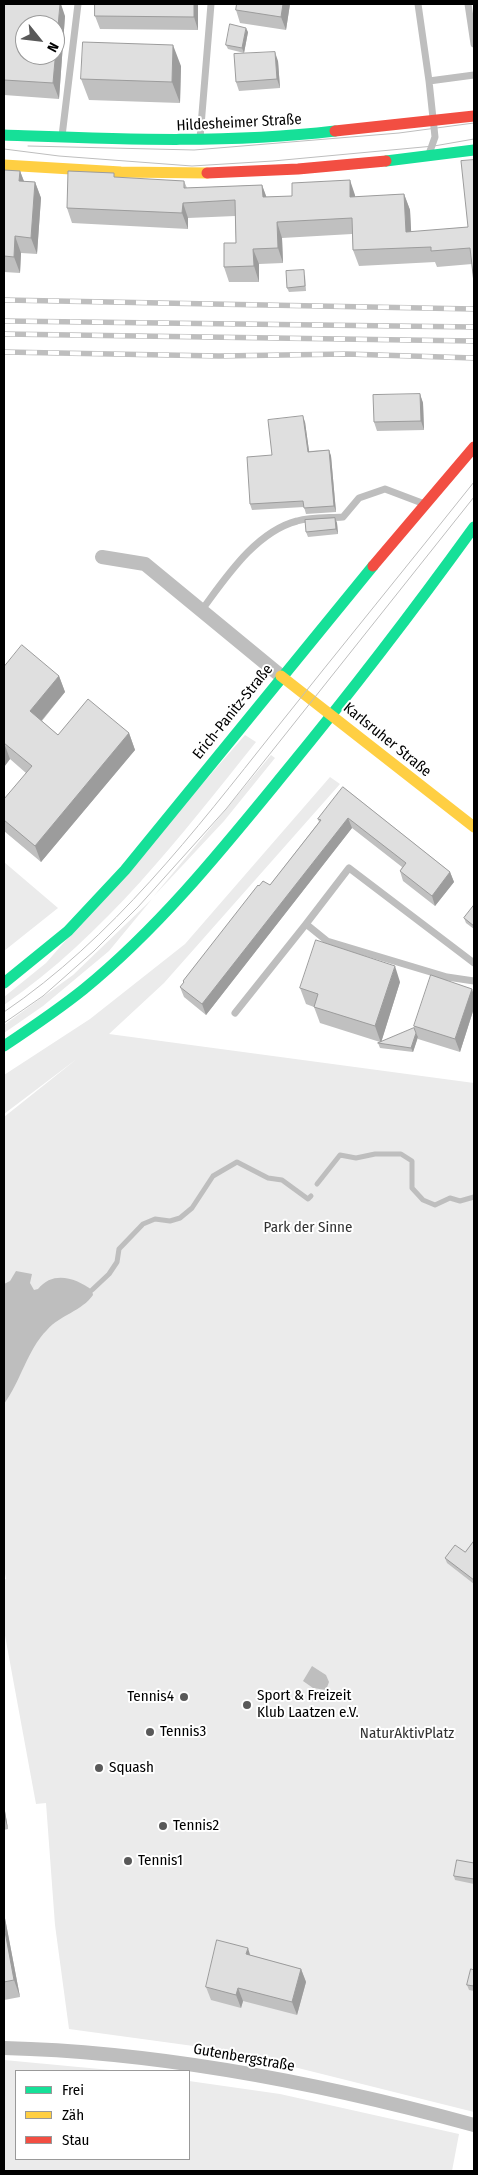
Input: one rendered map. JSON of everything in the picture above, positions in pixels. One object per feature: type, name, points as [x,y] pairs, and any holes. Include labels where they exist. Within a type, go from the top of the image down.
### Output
[{"type":"main road","name":"Hildesheimer Straße","points":[[4,136],[200,141],[275,138],[474,116]]},
{"type":"main road","points":[[4,165],[132,173],[241,172],[427,157],[474,150]]},
{"type":"main road","name":"Erich-Panitz-Straße","points":[[4,983],[49,948],[103,895],[281,676],[474,447]]},
{"type":"main road","points":[[4,1046],[85,990],[146,932],[224,848],[332,715],[474,527]]},
{"type":"main road","name":"Karlsruher Straße","points":[[281,676],[474,827]]},
{"type":"street","points":[[102,557],[145,564],[200,612],[281,676]]},
{"type":"street","name":"Gutenbergstraße","points":[[4,2048],[101,2054],[231,2071],[361,2097],[474,2125]]},
{"type":"lane","points":[[62,138],[78,4]]},
{"type":"lane","points":[[200,141],[211,4]]},
{"type":"lane","points":[[418,4],[433,122],[434,146],[427,157]]},
{"type":"lane","points":[[468,4],[474,44]]},
{"type":"lane","points":[[429,81],[474,74]]},
{"type":"lane","points":[[200,612],[238,562],[260,540],[296,521],[343,517],[359,498],[385,489],[424,504]]},
{"type":"lane","points":[[235,1013],[349,868],[474,963]]},
{"type":"lane","points":[[306,924],[327,941],[447,977],[474,981]]},
{"type":"green space","points":[[245,735],[256,742],[139,883],[75,948],[4,1005],[4,997],[46,963]]},
{"type":"green space","points":[[271,755],[275,758],[224,821],[153,897]]},
{"type":"green space","points":[[330,777],[340,784],[164,983],[109,1034],[474,1083],[474,2112],[230,2051],[69,2029],[55,1925],[46,1803],[36,1804],[4,1630],[4,1580],[6,1579],[4,1568],[4,1117],[78,1058],[4,1114],[4,1075],[90,1019],[185,944]]},
{"type":"green space","points":[[4,862],[58,908],[4,951]]},
{"type":"green space","points":[[152,899],[109,951],[43,1006],[4,1033],[4,1025],[73,975]]},
{"type":"green space","points":[[4,2060],[110,2070],[15,2070],[15,2160],[190,2160],[190,2081],[280,2094],[459,2134],[452,2171],[4,2171]]},
{"type":"shaded area","points":[[16,1271],[32,1274],[30,1283],[34,1290],[51,1279],[65,1278],[72,1279],[86,1286],[92,1290],[93,1295],[83,1305],[58,1320],[40,1338],[4,1404],[4,1284],[10,1281]]},
{"type":"shaded area","points":[[312,1666],[326,1675],[329,1682],[326,1690],[313,1688],[303,1681]]},
{"type":"building","points":[[4,4],[60,4],[59,15],[15,15],[15,65],[55,65],[53,83],[4,80]]},
{"type":"building","points":[[95,4],[194,4],[194,17],[95,16]]},
{"type":"building","points":[[237,4],[283,4],[281,17],[236,10]]},
{"type":"building","points":[[230,24],[246,28],[242,48],[226,45]]},
{"type":"building","points":[[83,42],[173,45],[172,82],[81,79]]},
{"type":"building","points":[[275,52],[277,79],[236,82],[234,54]]},
{"type":"building","points":[[474,160],[474,283],[470,248],[431,251],[431,247],[353,250],[352,218],[277,222],[278,248],[253,249],[254,266],[224,267],[224,243],[236,243],[235,200],[183,203],[182,213],[67,208],[68,171],[114,173],[114,177],[184,181],[184,188],[262,185],[263,197],[292,196],[292,183],[350,180],[350,197],[404,194],[406,232],[468,227],[461,161]]},
{"type":"building","points":[[4,170],[20,171],[19,181],[35,182],[31,238],[15,236],[14,257],[4,256]]},
{"type":"building","points":[[304,270],[305,286],[287,288],[286,271]]},
{"type":"building","points":[[420,394],[421,421],[374,422],[373,395]]},
{"type":"building","points":[[303,416],[308,452],[329,450],[334,506],[304,508],[303,501],[250,504],[247,457],[272,455],[268,420]]},
{"type":"building","points":[[335,518],[336,529],[306,532],[305,520]]},
{"type":"building","points":[[22,645],[59,676],[30,711],[58,735],[88,699],[129,733],[35,846],[4,820],[4,799],[32,766],[4,743],[4,667]]},
{"type":"building","points":[[343,787],[450,872],[432,896],[400,871],[406,863],[348,818],[202,1004],[180,987],[183,981],[258,885],[263,881],[270,885],[321,820],[318,819]]},
{"type":"building","points":[[474,905],[474,926],[464,918]]},
{"type":"building","points":[[316,940],[395,966],[375,1026],[314,1007],[318,994],[300,988]]},
{"type":"building","points":[[431,975],[472,989],[455,1039],[414,1026]]},
{"type":"building","points":[[414,1028],[416,1033],[411,1048],[378,1043]]},
{"type":"building","points":[[474,1541],[474,1580],[445,1558],[455,1545],[465,1552]]},
{"type":"building","points":[[457,1860],[474,1863],[474,1879],[454,1876]]},
{"type":"building","points":[[4,1926],[14,1980],[4,1982]]},
{"type":"building","points":[[217,1940],[248,1948],[246,1954],[301,1969],[292,2002],[238,1988],[236,1995],[206,1987]]},
{"type":"building","points":[[471,1969],[474,1970],[474,1986],[467,1985]]},
{"type":"waterway","points":[[317,1184],[340,1155],[356,1158],[375,1154],[401,1154],[412,1161],[412,1188],[423,1200],[435,1205],[450,1198],[460,1201],[474,1197]]},
{"type":"waterway","points":[[92,1290],[109,1274],[117,1262],[119,1249],[143,1224],[155,1219],[170,1221],[180,1218],[192,1208],[213,1176],[237,1162],[268,1178],[282,1180],[308,1199],[311,1196]]},
{"type":"tram line","points":[[28,146],[194,150],[399,133],[474,123]]},
{"type":"tram line","points":[[4,149],[59,156],[192,166],[273,161],[434,146],[474,139]]},
{"type":"tram line","points":[[4,1012],[44,983],[81,951],[150,882],[214,807],[474,482]]},
{"type":"tram line","points":[[4,1023],[43,996],[94,951],[138,907],[226,809],[474,497]]},
{"type":"railway","points":[[4,300],[474,309]]},
{"type":"railway","points":[[4,321],[474,327]]},
{"type":"railway","points":[[4,334],[474,341]]},
{"type":"railway","points":[[4,352],[219,356],[347,354],[474,358]]},
{"type":"traffic: fast","points":[[4,135],[129,139],[211,139],[252,138],[335,131]]},
{"type":"traffic: fast","points":[[386,161],[474,150]]},
{"type":"traffic: fast","points":[[4,1046],[64,1004],[112,965],[191,885],[240,828],[335,710],[406,620],[474,527]]},
{"type":"traffic: fast","points":[[4,983],[68,931],[125,870],[373,566]]},
{"type":"traffic: slow","points":[[4,165],[121,172],[207,173]]},
{"type":"traffic: slow","points":[[281,676],[474,827]]},
{"type":"traffic: jam","points":[[335,131],[474,116]]},
{"type":"traffic: jam","points":[[207,173],[298,169],[386,161]]},
{"type":"traffic: jam","points":[[373,566],[474,447]]},
{"type":"place","name":"Tennis4","points":[[184,1697]]},
{"type":"place","name":"Sport & Freizeit Klub Laatzen e.V.","points":[[247,1705]]},
{"type":"place","name":"Tennis3","points":[[150,1732]]},
{"type":"place","name":"Squash","points":[[99,1768]]},
{"type":"place","name":"Tennis2","points":[[163,1826]]},
{"type":"place","name":"Tennis1","points":[[128,1861]]},
{"type":"park label","name":"Park der Sinne","points":[[308,1228]]},
{"type":"park label","name":"NaturAktivPlatz","points":[[407,1734]]}]
